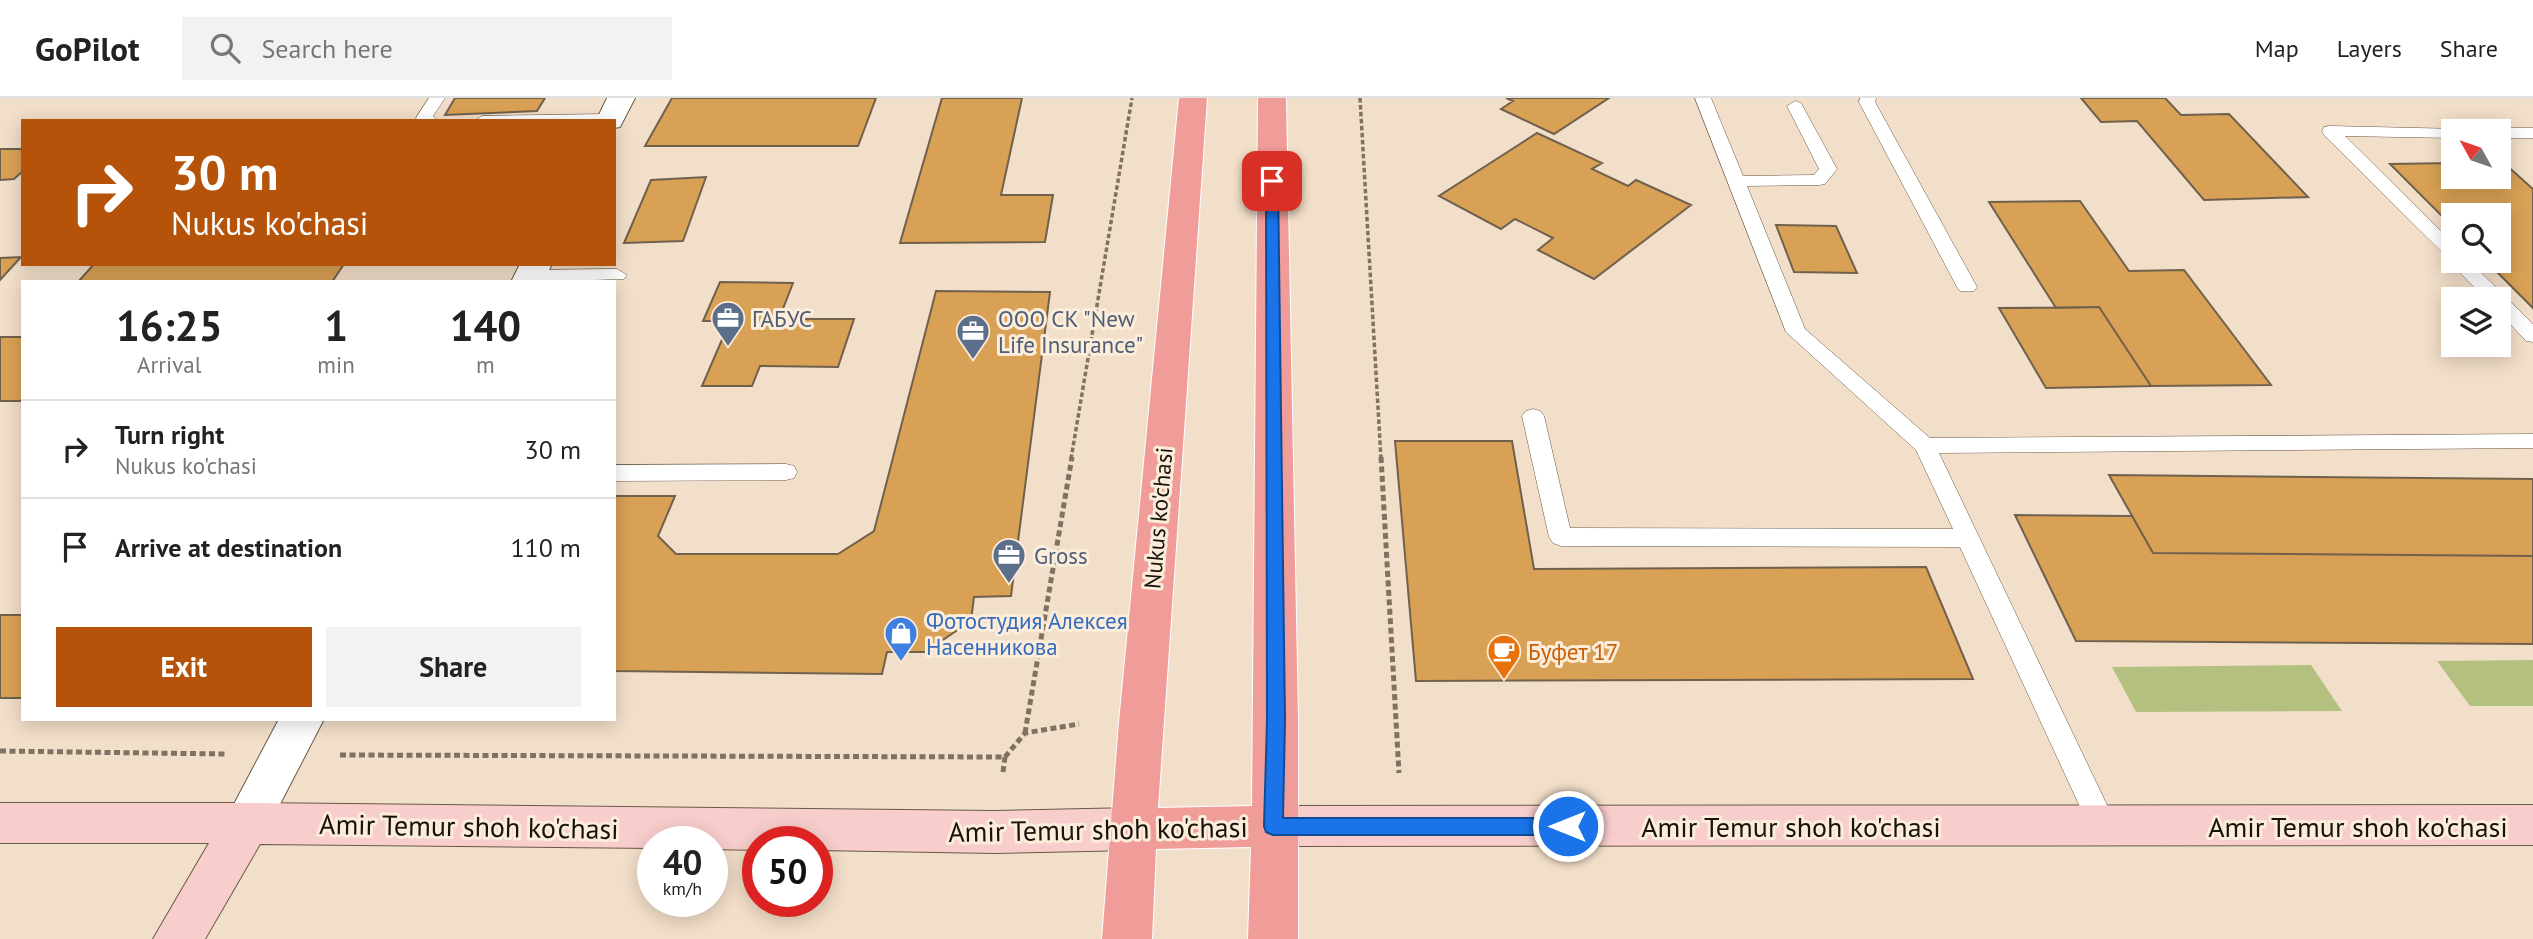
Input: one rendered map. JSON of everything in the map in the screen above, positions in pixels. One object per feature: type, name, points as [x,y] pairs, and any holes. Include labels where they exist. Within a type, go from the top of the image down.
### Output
[{"type":"main road","name":"Nukus ko'chasi","points":[[1127,939],[1193,98]]},
{"type":"main road","points":[[1272,98],[1276,706],[1273,939]]},
{"type":"main road","name":"Amir Temur shoh ko'chasi","points":[[0,823],[247,823],[995,832],[1273,826],[2533,825]]},
{"type":"main road","points":[[178,939],[247,823]]},
{"type":"street","points":[[247,823],[293,737]]},
{"type":"lane","points":[[426,119],[424,118],[437,98]]},
{"type":"lane","points":[[1703,98],[1796,332],[1924,446],[2103,826]]},
{"type":"lane","points":[[1868,98],[1867,102],[1967,287]]},
{"type":"lane","points":[[1736,181],[1819,180],[1828,169],[1795,106]]},
{"type":"lane","points":[[515,119],[614,113]]},
{"type":"lane","points":[[2441,132],[2330,131],[2441,243]]},
{"type":"lane","points":[[2511,133],[2533,133]]},
{"type":"lane","points":[[2471,273],[2485,287]]},
{"type":"lane","points":[[531,274],[617,275]]},
{"type":"lane","points":[[2511,313],[2533,335]]},
{"type":"lane","points":[[1533,416],[1561,537],[1968,538]]},
{"type":"lane","points":[[1924,446],[2533,441]]},
{"type":"lane","points":[[616,473],[786,472]]},
{"type":"path","points":[[1003,772],[1005,757],[1025,733],[1132,98]]},
{"type":"path","points":[[1360,98],[1399,774]]},
{"type":"path","points":[[1025,733],[1079,723]]},
{"type":"path","points":[[0,751],[293,737],[1005,757]]},
{"type":"green space","points":[[2533,660],[2533,706],[2470,706],[2437,661]]},
{"type":"green space","points":[[2311,665],[2342,711],[2136,712],[2112,667]]},
{"type":"building","points":[[455,98],[545,98],[537,111],[445,115]]},
{"type":"building","points":[[672,98],[876,98],[858,146],[645,146]]},
{"type":"building","points":[[942,98],[1022,98],[1001,195],[1053,195],[1045,242],[900,243]]},
{"type":"building","points":[[1506,98],[1609,98],[1554,134],[1501,109],[1513,101]]},
{"type":"building","points":[[2081,98],[2165,98],[2181,115],[2229,114],[2308,197],[2204,200],[2137,121],[2101,122]]},
{"type":"building","points":[[1537,133],[1602,163],[1592,169],[1628,186],[1636,180],[1691,205],[1594,279],[1538,250],[1553,238],[1515,219],[1501,229],[1439,196]]},
{"type":"building","points":[[0,149],[21,149],[21,173],[14,179],[0,180]]},
{"type":"building","points":[[2441,163],[2441,189],[2511,189],[2511,169],[2533,189],[2533,308],[2498,273],[2511,273],[2511,203],[2441,203],[2441,215],[2390,164]]},
{"type":"building","points":[[706,177],[683,241],[624,243],[651,180]]},
{"type":"building","points":[[2080,201],[2129,271],[2184,270],[2271,385],[2151,386],[2099,307],[2056,308],[1989,202]]},
{"type":"building","points":[[1776,225],[1836,226],[1857,273],[1794,272]]},
{"type":"building","points":[[21,257],[0,280],[0,258]]},
{"type":"building","points":[[92,266],[343,266],[333,280],[80,280]]},
{"type":"building","points":[[720,282],[793,283],[779,319],[854,319],[838,367],[760,366],[752,386],[702,386],[730,321],[703,321]]},
{"type":"building","points":[[936,291],[1050,292],[1011,596],[974,597],[971,621],[925,652],[887,652],[882,674],[616,671],[616,496],[675,496],[658,536],[676,554],[838,554],[874,531]]},
{"type":"building","points":[[2099,307],[2151,386],[2046,388],[1999,308]]},
{"type":"building","points":[[0,337],[21,337],[21,401],[0,401]]},
{"type":"building","points":[[1395,441],[1512,441],[1534,569],[1926,567],[1973,679],[1416,681]]},
{"type":"building","points":[[2109,475],[2533,479],[2533,556],[2153,553]]},
{"type":"building","points":[[2015,515],[2132,516],[2153,553],[2533,556],[2533,644],[2076,641]]},
{"type":"building","points":[[0,615],[21,615],[21,698],[0,698]]},
{"type":"place","name":"ГАБУС","points":[[728,348]]},
{"type":"place","name":"ООО СК \"New Life Insurance\"","points":[[973,361]]},
{"type":"place","name":"Gross","points":[[1009,585]]},
{"type":"place","name":"Фотостудия Алексея Насенникова","points":[[901,663]]},
{"type":"place","name":"Буфет 17","points":[[1504,681]]},
{"type":"route","points":[[1272,181],[1276,720],[1273,826],[1568,826]]}]
